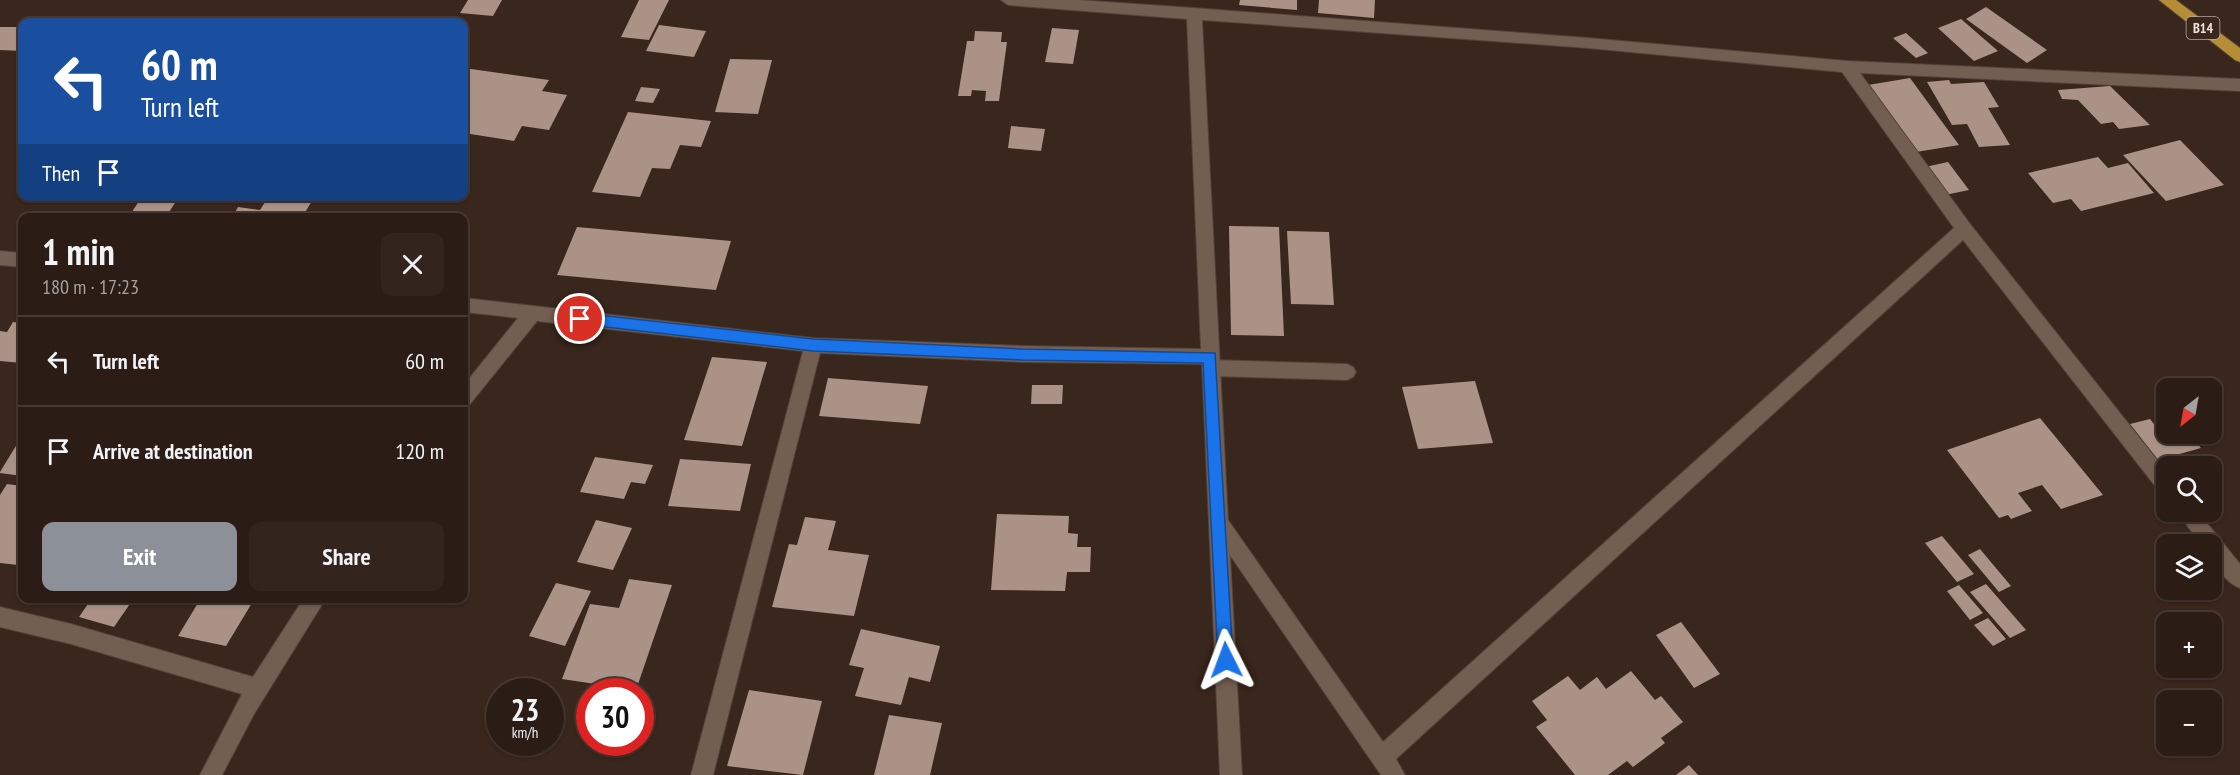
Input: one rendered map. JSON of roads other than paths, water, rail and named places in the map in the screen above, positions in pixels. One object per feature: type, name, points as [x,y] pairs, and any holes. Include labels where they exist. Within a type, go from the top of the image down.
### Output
[{"type":"highway","name":"B14","points":[[2166,0],[2240,56]]},
{"type":"street","points":[[1008,0],[1588,43],[1847,67],[2240,86]]},
{"type":"street","points":[[1194,14],[1231,775]]},
{"type":"street","points":[[1847,67],[1964,229],[2156,472]]},
{"type":"street","points":[[1382,757],[1964,229]]},
{"type":"street","points":[[0,258],[18,260]]},
{"type":"street","points":[[468,305],[813,345],[1211,362],[1347,372]]},
{"type":"street","points":[[468,393],[533,313]]},
{"type":"street","points":[[702,775],[813,345]]},
{"type":"street","points":[[1219,522],[1395,775]]},
{"type":"street","points":[[2195,522],[2240,579]]},
{"type":"street","points":[[211,775],[219,755],[257,688],[313,603]]},
{"type":"street","points":[[0,617],[71,634],[257,688]]}]
